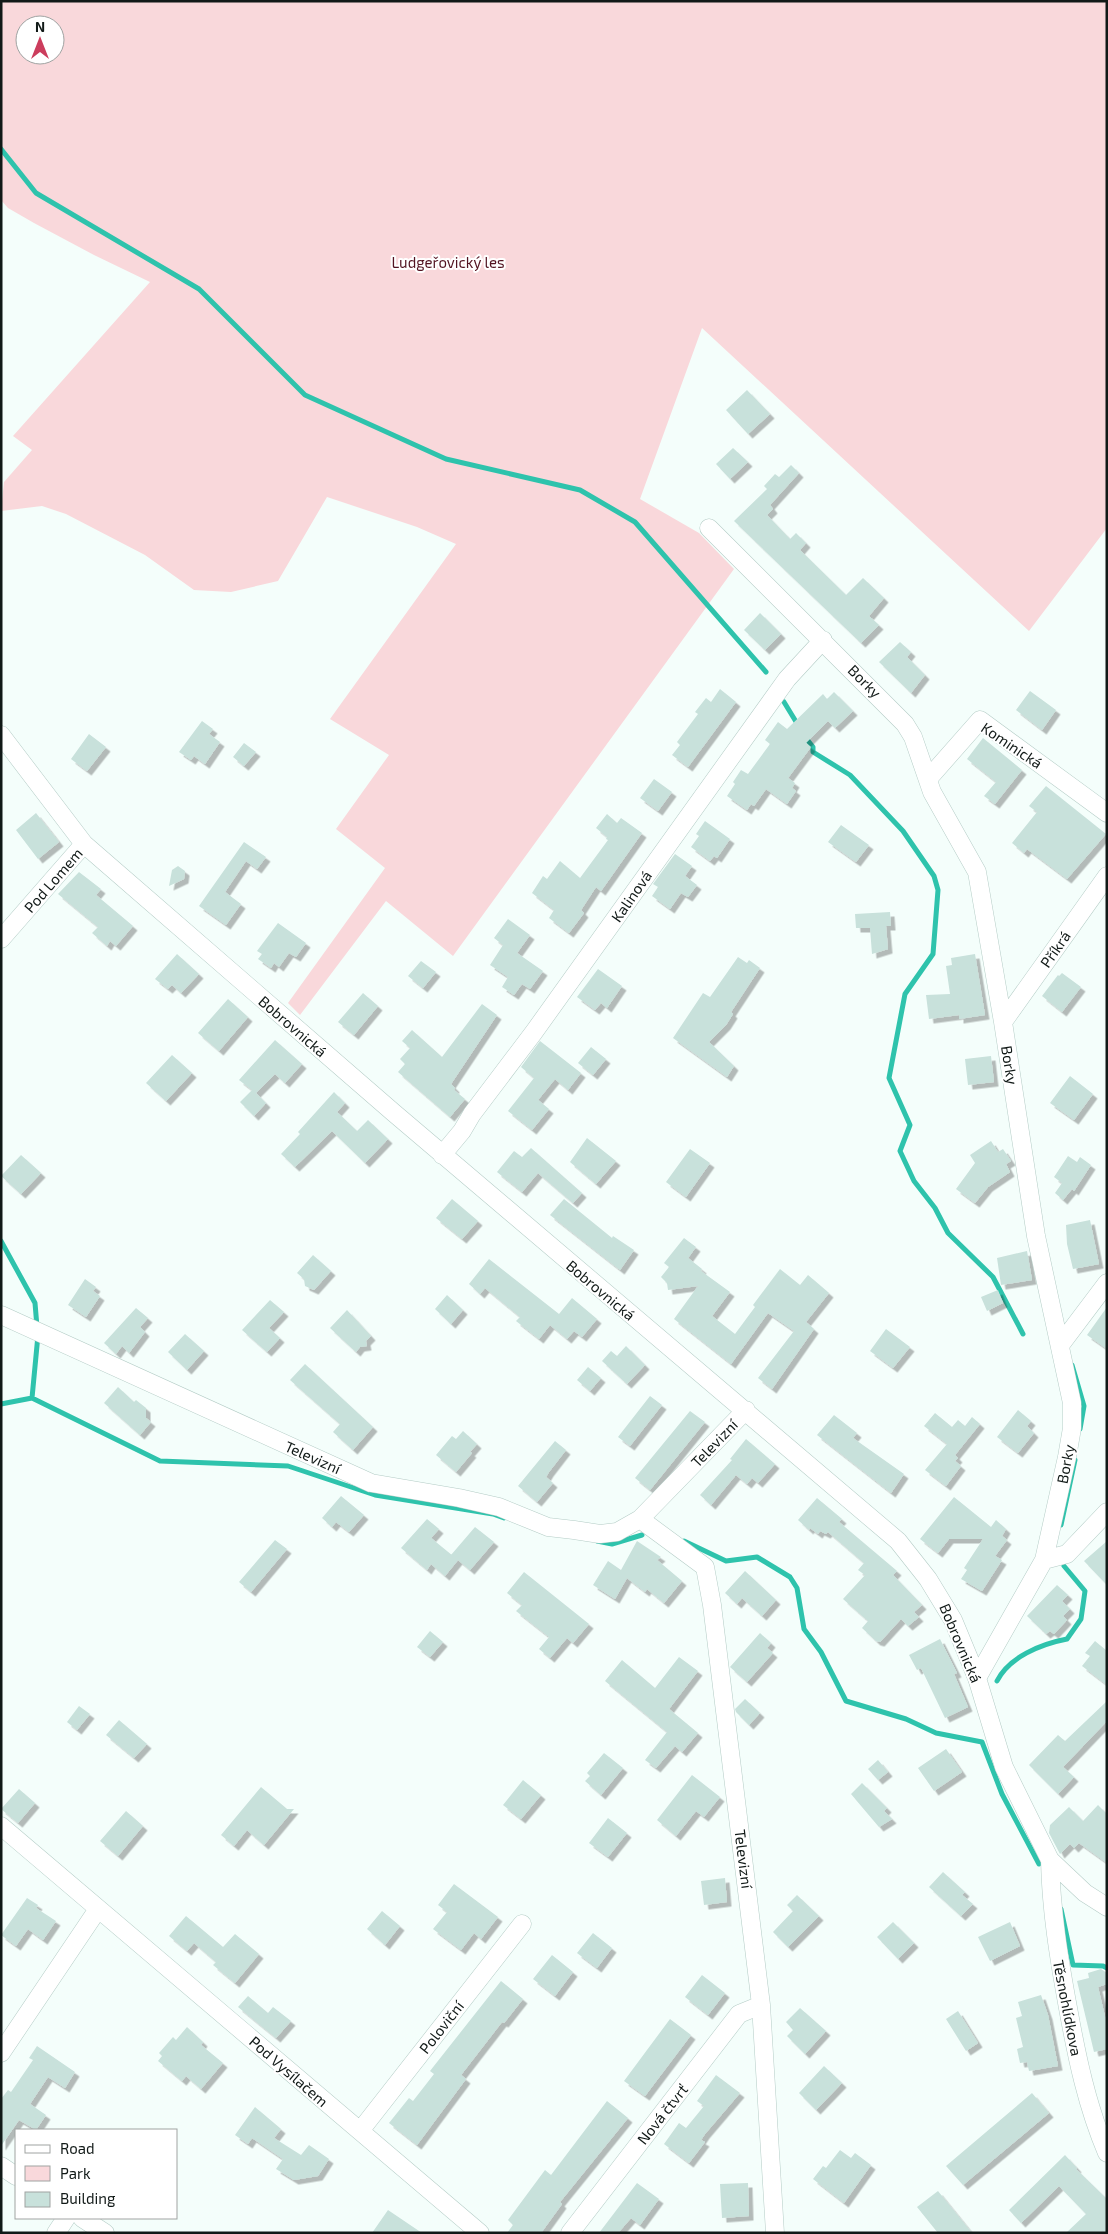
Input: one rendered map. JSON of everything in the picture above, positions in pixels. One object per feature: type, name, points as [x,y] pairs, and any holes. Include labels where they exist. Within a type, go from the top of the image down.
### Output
[{"type":"street","name":"Borky","points":[[709,528],[905,724],[913,737],[932,792],[977,872],[1003,1022],[1036,1236],[1061,1344],[1072,1403],[1072,1428],[1044,1560],[977,1678]]},
{"type":"street","name":"Kalinová","points":[[442,1155],[462,1131],[472,1114],[534,1032],[787,679],[822,640]]},
{"type":"street","name":"Kominická","points":[[928,779],[980,720],[1107,813]]},
{"type":"street","name":"Bobrovnická","points":[[1,735],[84,844],[442,1155],[746,1410],[898,1541],[915,1560],[953,1620],[977,1678],[1004,1767],[1050,1860],[1085,1893],[1107,1907]]},
{"type":"street","name":"Pod Lomem","points":[[1,939],[84,844]]},
{"type":"street","name":"Příkrá","points":[[1003,1022],[1107,876]]},
{"type":"street","points":[[1061,1344],[1107,1283]]},
{"type":"street","name":"Televizní","points":[[1,1315],[371,1483],[459,1498],[499,1507],[548,1526],[600,1534],[617,1532],[640,1519],[746,1410]]},
{"type":"street","points":[[1044,1560],[1067,1554],[1107,1512]]},
{"type":"street","name":"Televizní","points":[[640,1519],[705,1567],[712,1605],[761,2005],[775,2233]]},
{"type":"street","name":"Pod Vysílačem","points":[[1,1826],[480,2233]]},
{"type":"street","name":"Těsnohlídkova","points":[[1050,1860],[1051,1901],[1071,2027],[1081,2077],[1097,2130],[1107,2153]]},
{"type":"street","points":[[1,2053],[98,1909]]},
{"type":"street","name":"Poloviční","points":[[360,2131],[522,1924]]},
{"type":"street","name":"Nová čtvrť","points":[[570,2233],[739,2014],[761,2005]]},
{"type":"street","points":[[1,2166],[15,2175]]},
{"type":"street","points":[[56,2233],[65,2219]]},
{"type":"street","points":[[84,2219],[105,2233]]},
{"type":"green space","name":"Ludgeřovický les","points":[[1,1],[1107,1],[1107,528],[1029,631],[702,328],[640,499],[699,533],[734,569],[453,956],[386,901],[300,1015],[288,1003],[385,868],[336,829],[389,755],[330,719],[456,544],[417,527],[327,497],[278,581],[231,592],[194,590],[145,555],[66,514],[42,506],[1,511],[4,482],[32,450],[13,436],[150,282],[94,255],[8,208],[1,200]]},
{"type":"building","points":[[747,390],[770,414],[748,434],[726,410]]},
{"type":"building","points":[[733,448],[748,462],[730,479],[716,464]]},
{"type":"building","points":[[791,465],[799,473],[770,505],[773,509],[767,515],[790,539],[796,533],[806,543],[800,550],[846,595],[863,578],[884,598],[869,616],[879,625],[861,643],[734,521],[767,489],[764,486],[775,474],[779,477]]},
{"type":"building","points":[[760,613],[781,634],[765,650],[744,630]]},
{"type":"building","points":[[900,642],[911,652],[907,657],[925,675],[911,693],[879,662]]},
{"type":"building","points":[[720,689],[736,702],[688,767],[672,755],[680,745],[677,742],[698,714],[695,712],[706,698],[711,702]]},
{"type":"building","points":[[1030,691],[1056,710],[1042,730],[1016,710]]},
{"type":"building","points":[[834,692],[853,711],[835,728],[828,721],[806,743],[811,747],[788,778],[795,783],[792,788],[796,791],[787,804],[766,789],[754,806],[751,804],[747,810],[727,796],[741,770],[748,774],[770,744],[765,740],[778,722],[787,729],[823,694],[827,699]]},
{"type":"building","points":[[202,721],[213,729],[209,734],[220,742],[205,764],[194,756],[191,760],[179,752]]},
{"type":"building","points":[[89,734],[106,747],[87,771],[71,759]]},
{"type":"building","points":[[983,738],[1022,770],[995,804],[984,796],[996,782],[967,759]]},
{"type":"building","points":[[244,743],[256,752],[244,766],[233,757]]},
{"type":"building","points":[[654,779],[672,792],[658,811],[640,798]]},
{"type":"building","points":[[1046,786],[1106,834],[1067,879],[1027,849],[1024,853],[1012,843],[1037,812],[1029,806]]},
{"type":"building","points":[[36,813],[59,842],[38,859],[16,830]]},
{"type":"building","points":[[607,814],[617,823],[621,818],[642,833],[601,891],[596,887],[581,910],[584,913],[569,933],[549,918],[554,910],[532,893],[543,876],[547,879],[560,861],[580,878],[608,840],[596,828]]},
{"type":"building","points":[[705,821],[730,839],[717,858],[714,856],[710,861],[691,847],[699,836],[696,834]]},
{"type":"building","points":[[841,825],[869,845],[856,862],[828,842]]},
{"type":"building","points":[[244,842],[266,857],[257,869],[246,861],[225,892],[241,904],[226,925],[199,906]]},
{"type":"building","points":[[675,854],[692,866],[685,876],[697,885],[688,897],[681,893],[670,909],[652,896],[658,887],[653,884]]},
{"type":"building","points":[[178,866],[185,871],[184,879],[169,886],[172,870]]},
{"type":"building","points":[[79,872],[101,889],[96,895],[133,926],[116,946],[110,941],[107,946],[92,933],[98,927],[58,894]]},
{"type":"building","points":[[890,912],[891,926],[886,926],[888,949],[872,954],[870,928],[856,928],[855,914]]},
{"type":"building","points":[[508,919],[530,935],[517,953],[543,971],[530,989],[522,984],[514,995],[502,987],[508,977],[490,965],[503,945],[494,938]]},
{"type":"building","points":[[278,923],[306,943],[296,957],[289,953],[279,967],[274,963],[271,968],[258,959],[262,954],[257,951]]},
{"type":"building","points":[[177,954],[199,974],[181,993],[172,985],[168,989],[155,979]]},
{"type":"building","points":[[975,954],[985,1015],[959,1019],[959,1015],[929,1019],[926,995],[950,994],[946,966],[952,965],[951,958]]},
{"type":"building","points":[[738,957],[747,963],[749,960],[760,968],[731,1012],[733,1014],[726,1025],[709,1042],[734,1066],[727,1077],[673,1038],[703,993],[710,997]]},
{"type":"building","points":[[421,961],[436,972],[423,988],[408,976]]},
{"type":"building","points":[[598,969],[622,986],[607,1008],[601,1003],[595,1010],[577,997]]},
{"type":"building","points":[[1062,973],[1081,987],[1062,1012],[1042,996],[1058,975]]},
{"type":"building","points":[[363,993],[378,1006],[354,1035],[338,1022]]},
{"type":"building","points":[[228,999],[248,1017],[219,1051],[198,1033]]},
{"type":"building","points":[[482,1004],[497,1015],[451,1084],[455,1088],[454,1090],[465,1099],[450,1117],[398,1072],[405,1064],[400,1059],[410,1048],[402,1041],[412,1030],[442,1057]]},
{"type":"building","points":[[275,1040],[302,1064],[285,1083],[275,1074],[256,1093],[266,1103],[254,1116],[240,1102],[252,1090],[239,1080]]},
{"type":"building","points":[[540,1041],[581,1073],[568,1090],[555,1079],[538,1100],[549,1109],[532,1130],[508,1111],[534,1078],[521,1067]]},
{"type":"building","points":[[591,1047],[606,1059],[593,1075],[578,1063]]},
{"type":"building","points":[[172,1055],[192,1073],[166,1101],[146,1083]]},
{"type":"building","points":[[991,1056],[994,1082],[968,1085],[965,1059]]},
{"type":"building","points":[[1070,1076],[1093,1094],[1074,1120],[1050,1103]]},
{"type":"building","points":[[334,1092],[345,1103],[337,1112],[357,1131],[368,1120],[388,1139],[365,1163],[332,1131],[295,1167],[281,1154]]},
{"type":"building","points":[[587,1138],[616,1161],[596,1184],[570,1162]]},
{"type":"building","points":[[991,1141],[998,1152],[1003,1149],[1011,1161],[1006,1164],[1010,1172],[988,1187],[975,1203],[956,1189],[975,1163],[970,1155]]},
{"type":"building","points":[[531,1148],[582,1193],[573,1203],[538,1173],[522,1192],[497,1172],[514,1151],[522,1157]]},
{"type":"building","points":[[690,1149],[710,1163],[686,1197],[666,1182]]},
{"type":"building","points":[[21,1155],[41,1173],[21,1194],[1,1176]]},
{"type":"building","points":[[1068,1156],[1077,1162],[1080,1157],[1091,1165],[1074,1191],[1072,1189],[1063,1200],[1055,1193],[1062,1183],[1054,1177]]},
{"type":"building","points":[[452,1199],[478,1221],[462,1239],[436,1218]]},
{"type":"building","points":[[564,1199],[612,1238],[613,1236],[634,1250],[620,1270],[550,1215]]},
{"type":"building","points":[[1090,1220],[1099,1264],[1073,1269],[1067,1244],[1066,1225]]},
{"type":"building","points":[[684,1238],[696,1247],[688,1258],[702,1269],[701,1271],[730,1292],[712,1316],[735,1334],[755,1307],[753,1305],[780,1269],[800,1285],[808,1275],[829,1293],[806,1322],[814,1329],[772,1389],[758,1378],[794,1331],[768,1313],[731,1364],[674,1319],[698,1286],[668,1290],[667,1283],[661,1277],[669,1267],[664,1263]]},
{"type":"building","points":[[1027,1251],[1032,1280],[1001,1285],[997,1258]]},
{"type":"building","points":[[313,1255],[331,1271],[314,1290],[305,1286],[304,1279],[297,1273]]},
{"type":"building","points":[[489,1259],[559,1314],[572,1298],[597,1319],[582,1337],[574,1331],[567,1339],[550,1325],[539,1339],[516,1321],[520,1317],[485,1288],[480,1294],[469,1284]]},
{"type":"building","points":[[85,1279],[96,1287],[93,1291],[100,1296],[86,1317],[68,1305]]},
{"type":"building","points":[[998,1290],[1003,1303],[987,1311],[981,1297]]},
{"type":"building","points":[[447,1295],[463,1310],[451,1324],[435,1309]]},
{"type":"building","points":[[270,1300],[284,1312],[269,1328],[280,1338],[267,1352],[242,1330]]},
{"type":"building","points":[[1107,1307],[1107,1349],[1087,1335]]},
{"type":"building","points":[[136,1308],[148,1318],[140,1327],[145,1332],[129,1353],[122,1346],[116,1354],[104,1343]]},
{"type":"building","points":[[347,1310],[371,1336],[366,1341],[367,1346],[360,1347],[356,1352],[330,1328]]},
{"type":"building","points":[[886,1329],[910,1347],[893,1368],[870,1351]]},
{"type":"building","points":[[185,1334],[204,1351],[187,1370],[168,1352]]},
{"type":"building","points":[[626,1346],[645,1365],[627,1384],[602,1361],[611,1351],[617,1356]]},
{"type":"building","points":[[305,1364],[373,1427],[353,1450],[333,1432],[340,1424],[290,1380]]},
{"type":"building","points":[[588,1367],[601,1378],[590,1391],[577,1380]]},
{"type":"building","points":[[118,1387],[134,1402],[136,1400],[146,1408],[146,1418],[151,1422],[140,1435],[104,1403]]},
{"type":"building","points":[[650,1396],[662,1405],[630,1446],[618,1437]]},
{"type":"building","points":[[1018,1410],[1031,1421],[1027,1426],[1034,1433],[1018,1453],[997,1437]]},
{"type":"building","points":[[690,1411],[705,1422],[650,1490],[635,1478]]},
{"type":"building","points":[[935,1413],[952,1427],[958,1420],[965,1426],[972,1417],[980,1424],[955,1455],[958,1458],[955,1461],[961,1466],[946,1486],[925,1470],[947,1444],[924,1426]]},
{"type":"building","points":[[834,1415],[857,1433],[853,1438],[904,1474],[891,1493],[817,1435]]},
{"type":"building","points":[[463,1431],[477,1444],[456,1472],[436,1455],[452,1436],[456,1439]]},
{"type":"building","points":[[746,1439],[775,1464],[758,1483],[752,1478],[747,1484],[736,1475],[711,1505],[700,1495],[732,1460],[730,1459]]},
{"type":"building","points":[[555,1441],[566,1450],[546,1477],[553,1483],[537,1502],[518,1486]]},
{"type":"building","points":[[341,1496],[364,1515],[349,1532],[336,1522],[332,1527],[322,1518]]},
{"type":"building","points":[[954,1497],[991,1527],[996,1520],[1006,1529],[1002,1536],[1007,1540],[995,1556],[1002,1560],[982,1591],[961,1579],[967,1570],[964,1568],[983,1539],[949,1539],[938,1553],[920,1539]]},
{"type":"building","points":[[817,1498],[842,1519],[839,1522],[897,1571],[893,1575],[922,1605],[914,1612],[919,1617],[908,1626],[901,1619],[880,1642],[876,1641],[862,1628],[868,1621],[843,1599],[865,1575],[858,1570],[864,1563],[828,1532],[826,1534],[820,1531],[818,1534],[810,1528],[809,1530],[798,1520]]},
{"type":"building","points":[[427,1519],[439,1529],[431,1538],[451,1555],[475,1527],[494,1542],[470,1570],[458,1560],[445,1576],[431,1564],[427,1570],[401,1548]]},
{"type":"building","points":[[275,1540],[287,1549],[251,1592],[239,1582]]},
{"type":"building","points":[[637,1541],[661,1557],[657,1560],[682,1581],[664,1603],[647,1589],[645,1592],[627,1578],[615,1599],[593,1585],[608,1561],[621,1570]]},
{"type":"building","points":[[1107,1541],[1107,1585],[1084,1561]]},
{"type":"building","points":[[745,1571],[776,1600],[762,1616],[742,1598],[737,1604],[725,1593]]},
{"type":"building","points":[[524,1572],[589,1624],[573,1643],[567,1638],[550,1658],[539,1649],[549,1637],[516,1611],[522,1605],[507,1593]]},
{"type":"building","points":[[1057,1585],[1068,1595],[1062,1601],[1070,1609],[1063,1616],[1067,1620],[1054,1634],[1050,1631],[1046,1634],[1027,1616]]},
{"type":"building","points":[[430,1631],[443,1642],[430,1657],[417,1647]]},
{"type":"building","points":[[760,1633],[771,1643],[767,1648],[773,1653],[747,1682],[730,1667]]},
{"type":"building","points":[[940,1639],[957,1673],[954,1674],[968,1707],[945,1718],[921,1668],[917,1670],[909,1655]]},
{"type":"building","points":[[1095,1641],[1107,1651],[1107,1685],[1082,1666],[1090,1656],[1085,1653]]},
{"type":"building","points":[[679,1657],[698,1671],[669,1709],[698,1733],[682,1752],[675,1746],[656,1768],[645,1760],[667,1732],[605,1681],[622,1660],[655,1688]]},
{"type":"building","points":[[745,1699],[760,1713],[749,1725],[735,1709]]},
{"type":"building","points":[[1107,1701],[1107,1721],[1063,1767],[1074,1777],[1058,1794],[1029,1765],[1058,1735],[1065,1741]]},
{"type":"building","points":[[79,1706],[90,1714],[77,1730],[67,1722]]},
{"type":"building","points":[[119,1720],[147,1744],[134,1758],[106,1735]]},
{"type":"building","points":[[946,1749],[962,1772],[934,1791],[918,1768]]},
{"type":"building","points":[[604,1753],[623,1768],[601,1795],[585,1781],[590,1776],[587,1773]]},
{"type":"building","points":[[878,1760],[888,1772],[878,1780],[868,1769]]},
{"type":"building","points":[[692,1775],[720,1797],[704,1817],[696,1811],[676,1836],[657,1820]]},
{"type":"building","points":[[523,1780],[541,1795],[521,1819],[503,1805]]},
{"type":"building","points":[[862,1783],[887,1808],[884,1811],[892,1819],[879,1827],[851,1794]]},
{"type":"building","points":[[261,1787],[287,1809],[294,1809],[264,1845],[247,1830],[234,1846],[221,1835]]},
{"type":"building","points":[[19,1789],[35,1803],[18,1823],[1,1809]]},
{"type":"building","points":[[1098,1805],[1107,1814],[1107,1863],[1079,1843],[1074,1848],[1070,1844],[1060,1854],[1049,1833],[1050,1825],[1069,1807],[1083,1821]]},
{"type":"building","points":[[126,1811],[143,1826],[118,1856],[100,1841]]},
{"type":"building","points":[[608,1818],[627,1833],[608,1857],[589,1843]]},
{"type":"building","points":[[943,1872],[965,1892],[962,1895],[973,1904],[961,1916],[929,1887]]},
{"type":"building","points":[[725,1878],[727,1902],[704,1905],[701,1881]]},
{"type":"building","points":[[454,1884],[498,1917],[481,1939],[474,1933],[461,1950],[433,1929],[447,1912],[438,1905]]},
{"type":"building","points":[[797,1895],[819,1916],[788,1947],[773,1932],[793,1911],[787,1905]]},
{"type":"building","points":[[27,1898],[38,1905],[36,1908],[56,1921],[43,1940],[28,1929],[16,1946],[1,1935]]},
{"type":"building","points":[[382,1911],[400,1926],[385,1945],[367,1929]]},
{"type":"building","points":[[186,1916],[223,1947],[235,1934],[259,1954],[235,1983],[213,1965],[216,1962],[194,1943],[187,1951],[169,1936]]},
{"type":"building","points":[[893,1922],[914,1943],[898,1959],[877,1937]]},
{"type":"building","points":[[1010,1922],[1020,1946],[990,1961],[978,1937]]},
{"type":"building","points":[[593,1933],[612,1948],[597,1968],[577,1953]]},
{"type":"building","points":[[552,1955],[573,1972],[555,1996],[533,1979]]},
{"type":"building","points":[[1101,1969],[1107,1973],[1107,1984],[1098,1987],[1107,2025],[1107,2049],[1094,2052],[1077,1981],[1089,1978],[1088,1973]]},
{"type":"building","points":[[702,1975],[725,1993],[708,2015],[685,1997]]},
{"type":"building","points":[[501,1981],[523,1999],[504,2023],[502,2022],[461,2075],[466,2079],[417,2145],[389,2123],[409,2098],[413,2101],[434,2074],[430,2071]]},
{"type":"building","points":[[1041,1995],[1048,2015],[1058,2066],[1029,2071],[1027,2062],[1020,2063],[1017,2049],[1023,2047],[1016,2018],[1022,2016],[1018,2002]]},
{"type":"building","points":[[248,1996],[268,2013],[273,2007],[291,2021],[276,2038],[238,2007]]},
{"type":"building","points":[[800,2008],[826,2031],[805,2054],[787,2036],[793,2030],[786,2022]]},
{"type":"building","points":[[958,2011],[978,2043],[966,2051],[946,2019]]},
{"type":"building","points":[[670,2019],[691,2035],[645,2096],[624,2081]]},
{"type":"building","points":[[187,2027],[203,2042],[201,2045],[223,2063],[201,2089],[186,2076],[182,2081],[158,2061],[162,2056],[159,2053],[173,2037],[176,2040]]},
{"type":"building","points":[[37,2046],[75,2072],[65,2088],[48,2077],[30,2104],[46,2115],[37,2129],[19,2120],[1,2146],[1,2099],[8,2090],[11,2092],[33,2060],[29,2058]]},
{"type":"building","points":[[824,2066],[842,2083],[816,2110],[799,2093]]},
{"type":"building","points":[[716,2075],[740,2093],[705,2134],[701,2140],[705,2142],[689,2163],[664,2144],[679,2123],[686,2128],[704,2106],[697,2101]]},
{"type":"building","points":[[1032,2093],[1049,2113],[963,2185],[946,2166]]},
{"type":"building","points":[[607,2101],[628,2118],[560,2202],[562,2204],[541,2233],[507,2233],[513,2225],[508,2220],[545,2170],[551,2175]]},
{"type":"building","points":[[255,2107],[281,2129],[274,2138],[301,2155],[309,2145],[329,2159],[318,2176],[294,2180],[276,2169],[283,2159],[252,2138],[248,2144],[235,2135]]},
{"type":"building","points":[[840,2150],[851,2158],[855,2153],[871,2165],[844,2203],[813,2179],[823,2166],[826,2168]]},
{"type":"building","points":[[1065,2155],[1076,2169],[1107,2199],[1107,2233],[1066,2233],[1086,2214],[1059,2186],[1021,2223],[1009,2210]]},
{"type":"building","points":[[637,2183],[659,2199],[640,2225],[631,2218],[618,2233],[599,2233]]},
{"type":"building","points":[[748,2183],[749,2216],[722,2218],[720,2184]]},
{"type":"building","points":[[938,2191],[972,2233],[938,2233],[917,2207]]},
{"type":"building","points":[[388,2210],[422,2233],[372,2233]]},
{"type":"waterway","points":[[1,149],[36,193],[199,289],[305,395],[446,459],[580,490],[635,522],[766,672]]},
{"type":"waterway","points":[[784,702],[798,725]]},
{"type":"waterway","points":[[805,737],[813,747],[813,752],[850,775],[903,831],[934,876],[938,890],[933,954],[905,994],[889,1078],[910,1125],[900,1151],[914,1181],[935,1208],[948,1233],[993,1277],[1023,1334]]},
{"type":"waterway","points":[[1,1241],[35,1303],[37,1327]]},
{"type":"waterway","points":[[38,1335],[32,1398],[160,1461],[288,1466],[375,1495],[493,1514],[504,1518]]},
{"type":"waterway","points":[[1072,1365],[1084,1406],[1080,1429]]},
{"type":"waterway","points":[[1,1404],[32,1398]]},
{"type":"waterway","points":[[1061,1525],[1075,1460]]},
{"type":"waterway","points":[[597,1541],[612,1544],[642,1535]]},
{"type":"waterway","points":[[684,1541],[726,1561],[757,1557],[790,1577],[797,1588],[804,1629],[821,1652],[846,1701],[906,1719],[936,1733],[982,1742],[1002,1794],[1039,1864]]},
{"type":"waterway","points":[[997,1681],[1009,1665],[1018,1658],[1047,1644],[1067,1639],[1081,1619],[1085,1591],[1064,1566]]},
{"type":"waterway","points":[[1061,1909],[1073,1965],[1103,1966],[1107,1968]]}]
